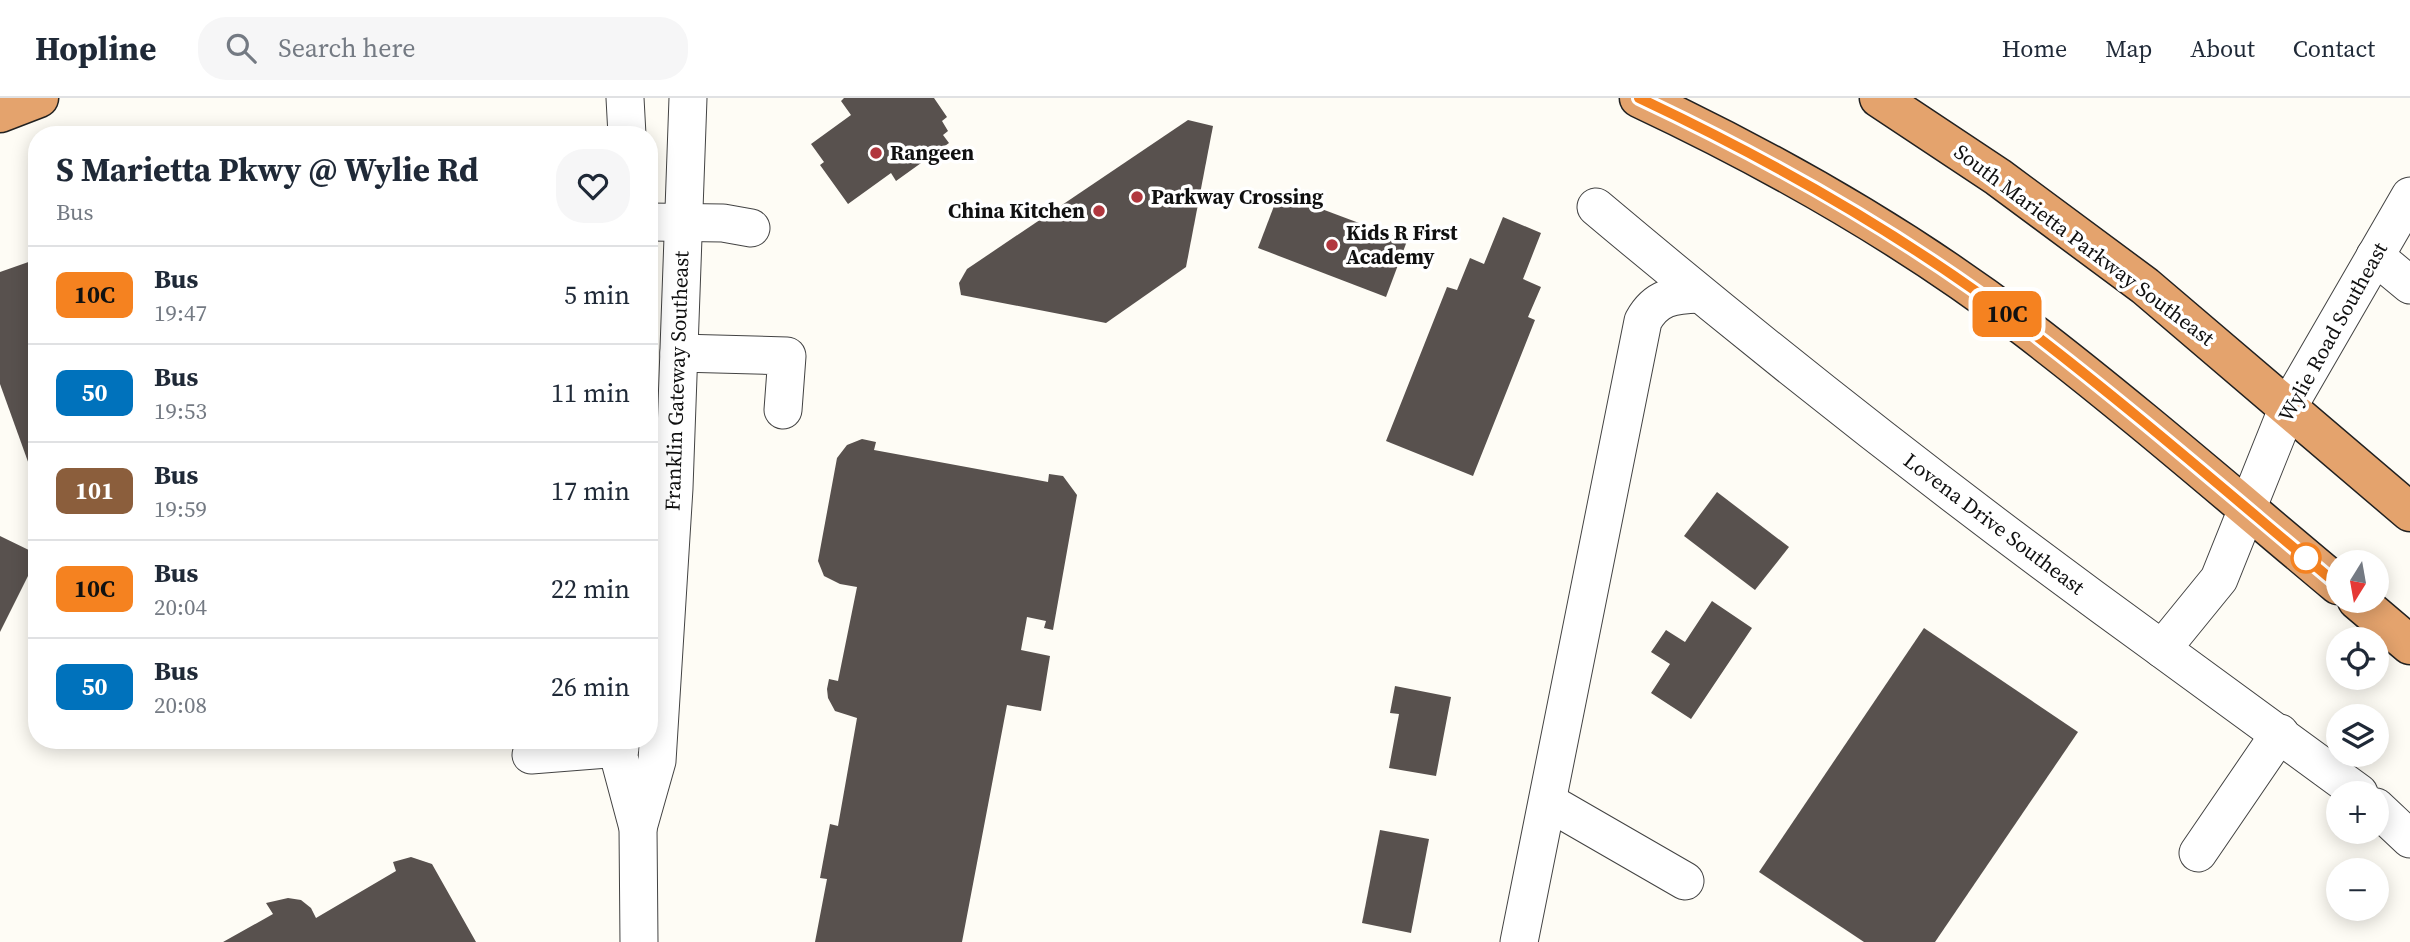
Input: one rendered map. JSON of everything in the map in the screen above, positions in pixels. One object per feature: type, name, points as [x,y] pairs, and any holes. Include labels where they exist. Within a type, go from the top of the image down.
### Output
[{"type":"highway","points":[[0,113],[39,98]]},
{"type":"highway","points":[[1639,98],[1726,139],[1940,267],[2026,327],[2326,574]]},
{"type":"highway","name":"South Marietta Parkway Southeast","points":[[1879,98],[1998,177],[2145,286],[2410,512]]},
{"type":"highway","points":[[2372,613],[2410,645]]},
{"type":"street","points":[[625,98],[626,126]]},
{"type":"street","name":"Franklin Gateway Southeast","points":[[658,742],[679,353],[666,222],[688,98]]},
{"type":"street","name":"Wylie Road Southeast","points":[[2247,509],[2288,407],[2410,196]]},
{"type":"street","name":"Lovena Drive Southeast","points":[[1596,207],[1699,294],[1930,477],[2344,781]]},
{"type":"street","points":[[666,222],[723,223],[751,228]]},
{"type":"street","points":[[2375,256],[2410,285]]},
{"type":"street","points":[[1518,942],[1643,321],[1655,304],[1672,295],[1699,294]]},
{"type":"street","points":[[679,353],[787,356],[782,410]]},
{"type":"street","points":[[2162,649],[2219,579],[2247,509]]},
{"type":"street","points":[[2198,853],[2280,733]]},
{"type":"street","points":[[531,755],[580,749]]},
{"type":"street","name":"Franklin Gateway Southeast","points":[[621,749],[638,828],[639,942]]},
{"type":"street","name":"Franklin Gateway Southeast","points":[[638,828],[657,761],[658,749]]},
{"type":"street","points":[[1548,802],[1685,881]]},
{"type":"street","points":[[2389,819],[2410,839]]},
{"type":"building","name":"Rangeen","points":[[844,98],[934,98],[947,117],[942,121],[948,131],[943,135],[949,143],[896,181],[891,173],[848,204],[820,165],[824,162],[811,144],[851,115],[841,101]]},
{"type":"building","name":"Parkway Crossing","points":[[1188,120],[1213,126],[1186,267],[1106,323],[961,295],[959,283],[967,269]]},
{"type":"building","name":"Kids R First Academy","points":[[1279,193],[1407,241],[1386,297],[1258,248]]},
{"type":"building","points":[[1503,217],[1541,233],[1523,279],[1541,287],[1528,317],[1535,320],[1473,476],[1386,441],[1447,287],[1457,290],[1470,258],[1484,264]]},
{"type":"building","points":[[28,262],[28,462],[0,384],[0,272]]},
{"type":"building","points":[[862,439],[876,442],[874,450],[1048,482],[1049,474],[1063,476],[1077,495],[1053,630],[1044,628],[1046,621],[1027,617],[1021,650],[1050,656],[1041,711],[1007,705],[962,942],[815,942],[827,879],[820,878],[830,824],[838,826],[857,718],[835,711],[828,698],[827,689],[829,679],[838,681],[857,587],[840,584],[824,576],[818,561],[837,458],[847,445]]},
{"type":"building","points":[[1717,492],[1789,547],[1755,590],[1684,536]]},
{"type":"building","points":[[0,536],[28,550],[28,576],[0,632]]},
{"type":"building","points":[[1712,601],[1752,628],[1691,719],[1651,693],[1670,664],[1651,652],[1666,630],[1685,642]]},
{"type":"building","points":[[1924,628],[2078,732],[1935,942],[1864,942],[1759,872]]},
{"type":"building","points":[[1395,686],[1451,697],[1436,776],[1389,768],[1399,714],[1390,713]]},
{"type":"building","points":[[1380,830],[1429,839],[1411,933],[1362,923]]},
{"type":"building","points":[[411,857],[432,864],[476,942],[223,942],[273,914],[266,903],[288,898],[301,900],[311,908],[316,918],[396,871],[393,862]]},
{"type":"bus line","name":"10C","points":[[1639,98],[1726,139],[1834,200],[1940,267],[2026,327],[2326,575]]},
{"type":"place","name":"Rangeen","points":[[876,153]]},
{"type":"place","name":"Parkway Crossing","points":[[1137,197]]},
{"type":"place","name":"China Kitchen","points":[[1099,211]]},
{"type":"place","name":"Kids R First Academy","points":[[1332,245]]}]
